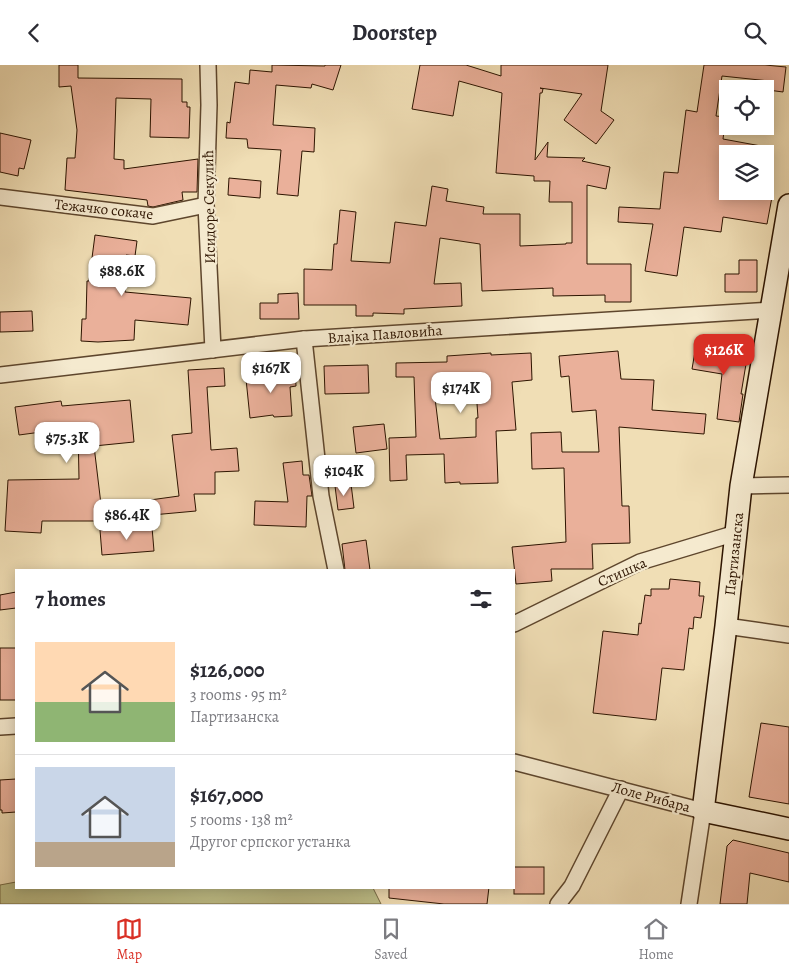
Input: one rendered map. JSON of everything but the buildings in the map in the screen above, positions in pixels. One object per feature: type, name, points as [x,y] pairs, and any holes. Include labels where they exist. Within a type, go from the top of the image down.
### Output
[{"type":"street","name":"Исидоре Секулић","points":[[208,65],[209,105],[206,205],[213,350]]},
{"type":"street","name":"Тежачко сокаче","points":[[0,197],[153,217],[206,205]]},
{"type":"street","name":"Партизанска","points":[[689,904],[703,811],[741,486],[789,205]]},
{"type":"street","name":"Влајка Павловића","points":[[0,375],[304,339],[772,310]]},
{"type":"street","points":[[304,339],[321,495],[336,569]]},
{"type":"street","points":[[741,486],[789,485]]},
{"type":"street","name":"Стишка","points":[[515,624],[640,562],[736,533]]},
{"type":"street","points":[[726,626],[789,635]]},
{"type":"street","points":[[0,727],[15,726]]},
{"type":"street","name":"Лоле Рибара","points":[[515,762],[703,811],[789,829]]},
{"type":"street","points":[[558,904],[572,886],[621,789]]},
{"type":"green space","points":[[15,882],[15,889],[374,889],[381,904],[0,904],[0,885]]}]
